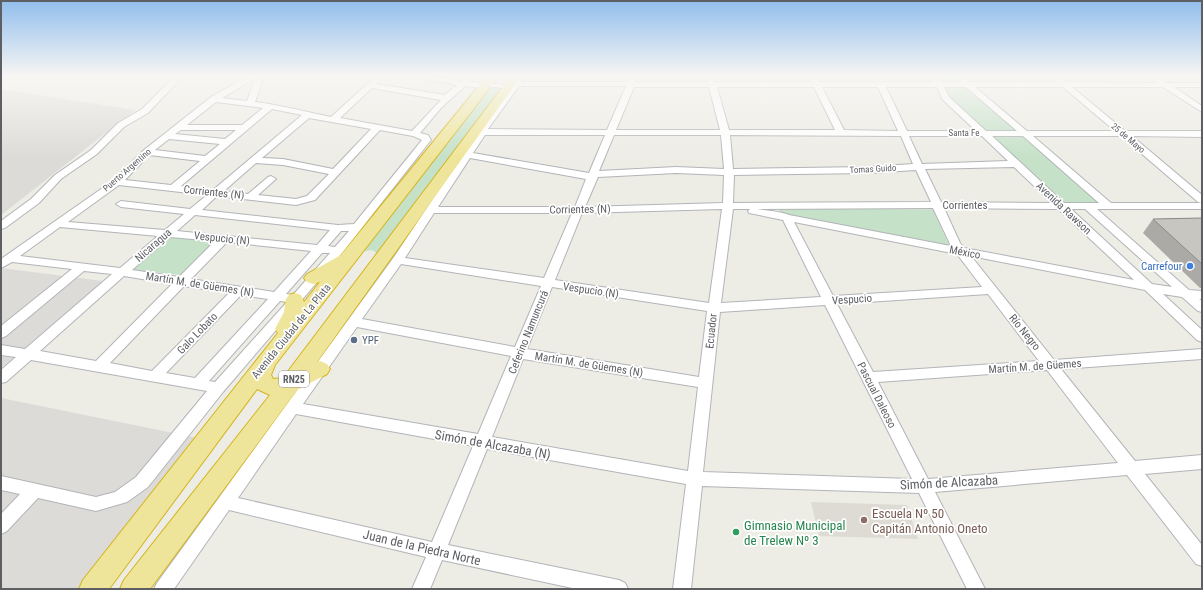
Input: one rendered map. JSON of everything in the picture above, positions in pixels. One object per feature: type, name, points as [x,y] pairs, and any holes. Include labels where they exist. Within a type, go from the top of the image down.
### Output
[{"type":"highway","name":"Avenida Ciudad de La Plata","points":[[92,589],[266,362],[344,254],[465,111],[467,104]]},
{"type":"highway","name":"RN25","points":[[133,589],[291,383],[388,262],[449,166],[497,104]]},
{"type":"highway","points":[[441,196],[449,166]]},
{"type":"highway","points":[[314,278],[336,263],[344,254],[368,255],[388,262],[382,272],[378,287]]},
{"type":"highway","points":[[286,298],[290,320],[266,362],[261,375],[262,382],[270,387],[278,387],[291,383],[320,369]]},
{"type":"street","points":[[1,226],[35,201],[58,177],[94,152],[121,125],[145,111],[152,104]]},
{"type":"street","name":"Puerto Argentino","points":[[5,261],[117,182],[147,152],[208,104]]},
{"type":"street","points":[[254,104],[307,115],[414,134],[441,104]]},
{"type":"street","points":[[334,119],[350,104]]},
{"type":"street","points":[[388,262],[441,196],[500,104]]},
{"type":"street","name":"Ceferino Namuncurá","points":[[421,589],[623,104]]},
{"type":"street","name":"Ecuador","points":[[682,589],[714,308],[728,205],[729,172],[726,133],[718,104]]},
{"type":"street","points":[[827,104],[841,133]]},
{"type":"street","name":"Río Negro","points":[[891,104],[955,244],[1202,558]]},
{"type":"street","name":"Avenida Rawson","points":[[952,104],[1202,337]]},
{"type":"street","points":[[991,104],[1109,206]]},
{"type":"street","name":"25 de Mayo","points":[[1087,104],[1202,200]]},
{"type":"street","points":[[1192,104],[1202,110]]},
{"type":"street","points":[[173,188],[270,106]]},
{"type":"street","name":"Nicaragua","points":[[1,378],[122,272],[307,115]]},
{"type":"street","points":[[177,127],[244,128]]},
{"type":"street","points":[[254,160],[283,162],[335,172],[378,127]]},
{"type":"street","name":"Santa Fe","points":[[482,132],[1202,134]]},
{"type":"street","name":"Avenida Ciudad de La Plata","points":[[344,254],[357,228],[427,140],[426,137],[414,134]]},
{"type":"street","points":[[167,136],[228,142]]},
{"type":"street","points":[[147,152],[208,159]]},
{"type":"street","name":"Tomas Guido","points":[[468,155],[593,175],[676,170],[729,172],[869,170],[1016,164]]},
{"type":"street","name":"Corrientes (N)","points":[[117,182],[296,202],[311,198],[335,172]]},
{"type":"street","points":[[251,196],[271,178]]},
{"type":"street","points":[[121,204],[338,228],[357,228]]},
{"type":"street","name":"Corrientes (N)","points":[[431,210],[578,210],[728,205]]},
{"type":"street","name":"Corrientes","points":[[728,205],[1202,206]]},
{"type":"street","name":"México","points":[[728,205],[961,252],[1187,294],[1202,295]]},
{"type":"street","name":"Pascual Daleoso","points":[[778,205],[776,208],[777,211],[787,218],[976,589]]},
{"type":"street","name":"Avenida Rawson","points":[[1088,206],[1202,308]]},
{"type":"street","name":"Vespucio (N)","points":[[58,224],[224,238],[320,249],[344,254]]},
{"type":"street","name":"Avenida Ciudad de La Plata","points":[[35,490],[96,504],[120,498],[132,492],[142,482],[218,388],[286,298],[320,249],[338,228]]},
{"type":"street","points":[[99,366],[224,238]]},
{"type":"street","name":"Martín M. de Güemes (N)","points":[[5,261],[82,267],[122,272],[286,298]]},
{"type":"street","name":"Vespucio (N)","points":[[388,262],[714,308]]},
{"type":"street","points":[[1,333],[82,267]]},
{"type":"street","name":"Avenida Ciudad de La Plata","points":[[198,384],[286,298],[314,278]]},
{"type":"street","points":[[163,589],[378,287]]},
{"type":"street","name":"Galo Lobato","points":[[154,377],[240,290]]},
{"type":"street","name":"Vespucio","points":[[714,308],[991,290]]},
{"type":"street","name":"Martín M. de Güemes (N)","points":[[354,322],[519,353],[706,383]]},
{"type":"street","points":[[1,350],[218,388]]},
{"type":"street","name":"Martín M. de Güemes","points":[[868,378],[1202,354]]},
{"type":"street","name":"Simón de Alcazaba (N)","points":[[292,408],[695,479]]},
{"type":"street","name":"Simón de Alcazaba","points":[[695,479],[923,486],[1202,462]]},
{"type":"street","points":[[1,483],[35,490]]},
{"type":"street","points":[[1,526],[35,490]]},
{"type":"street","name":"Juan de la Piedra Norte","points":[[225,502],[437,551],[619,589]]},
{"type":"shaded area","points":[[1,104],[94,104],[135,110],[1,215]]},
{"type":"shaded area","points":[[1,268],[103,281],[1,368]]},
{"type":"shaded area","points":[[1,398],[198,438],[77,589],[1,589]]},
{"type":"shaded area","name":"Escuela Nº 50 Capitán Antonio Oneto","points":[[811,502],[907,505],[918,539],[819,536]]},
{"type":"green space","points":[[475,104],[491,104],[381,256],[372,250],[359,252]]},
{"type":"green space","points":[[955,104],[986,104],[1101,203],[1061,202]]},
{"type":"green space","points":[[780,207],[933,210],[949,245],[784,214],[779,210]]},
{"type":"green space","points":[[172,237],[215,242],[181,275],[133,270]]},
{"type":"building","points":[[1202,218],[1202,264],[1153,219]]},
{"type":"place","name":"Carrefour","points":[[1190,266]]},
{"type":"place","name":"YPF","points":[[354,340]]},
{"type":"place","name":"Escuela Nº 50 Capitán Antonio Oneto","points":[[864,520]]},
{"type":"place","name":"Gimnasio Municipal de Trelew Nº 3","points":[[736,532]]}]
